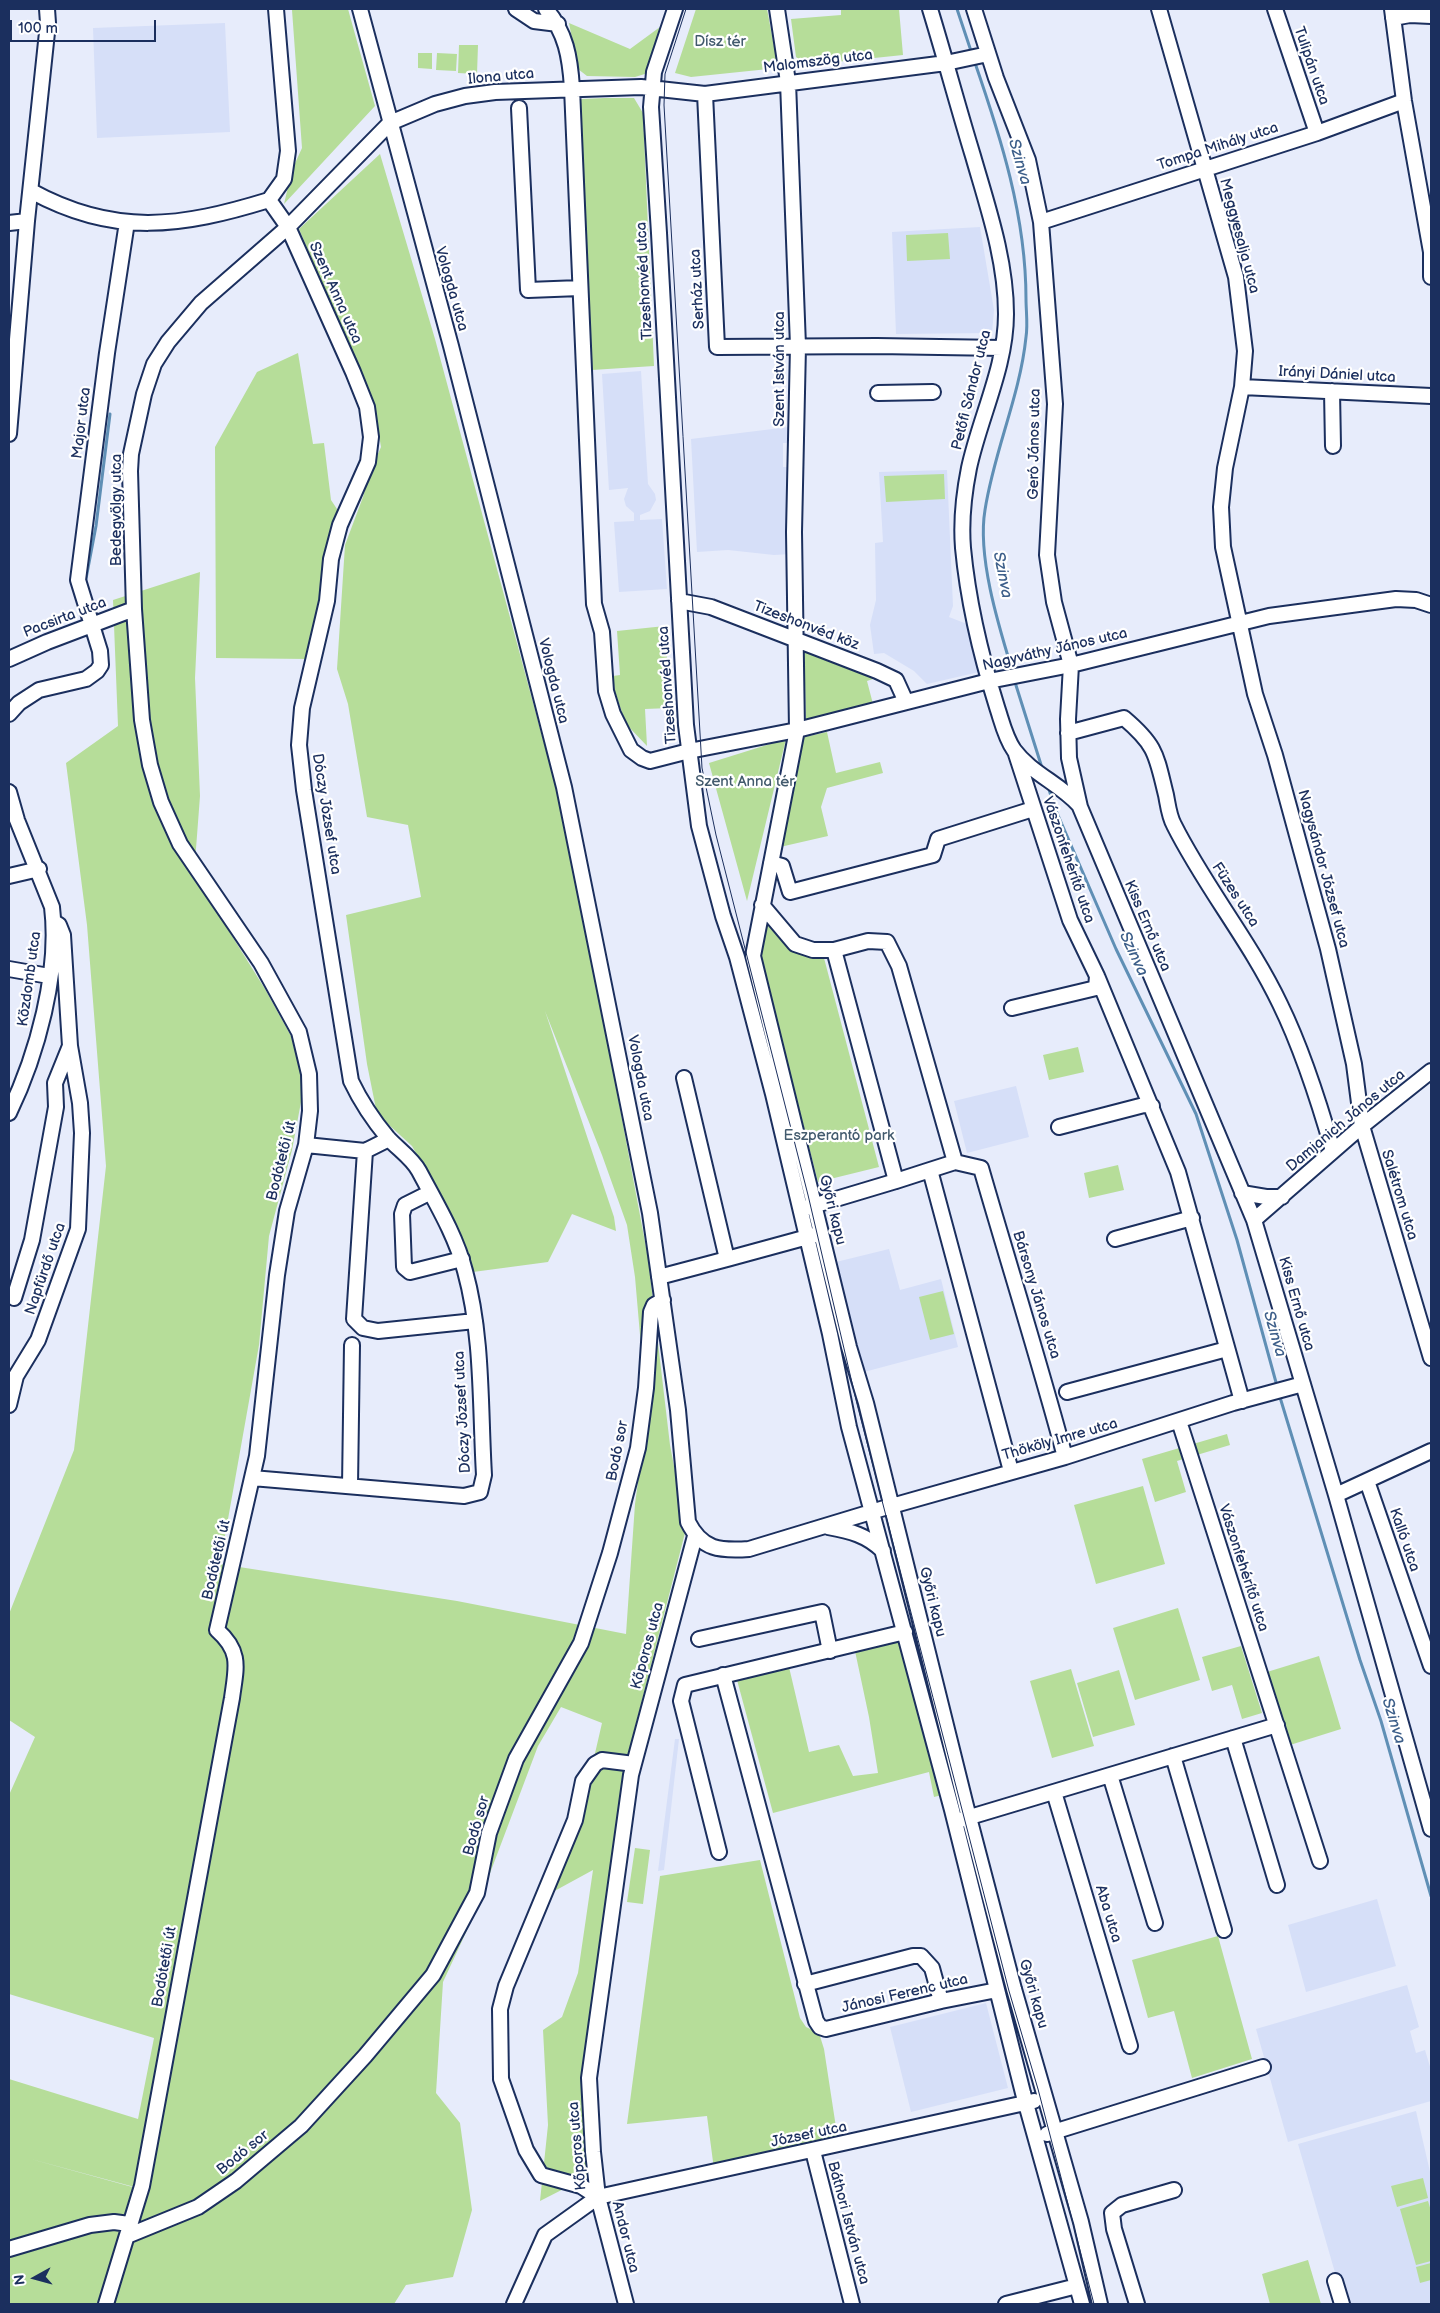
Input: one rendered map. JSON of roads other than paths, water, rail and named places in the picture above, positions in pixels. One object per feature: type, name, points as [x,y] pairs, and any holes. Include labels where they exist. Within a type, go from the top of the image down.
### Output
[{"type":"street","points":[[9,434],[27,221],[48,23],[47,9]]},
{"type":"street","points":[[31,191],[58,206],[98,218],[127,222],[176,222],[223,214],[269,200],[284,180],[288,151],[276,9]]},
{"type":"street","name":"Vologda utca","points":[[360,9],[453,355],[564,787],[650,1213],[678,1410],[688,1522],[695,1536]]},
{"type":"street","points":[[516,9],[534,22],[558,24]]},
{"type":"street","name":"Tizeshonvéd utca","points":[[546,9],[558,24],[567,47],[572,88],[594,604],[602,632],[606,691],[631,750],[642,758],[650,760],[689,751],[654,174],[651,88],[654,72],[675,9]]},
{"type":"street","name":"Szent István utca","points":[[777,9],[788,82],[798,346],[794,532],[796,730]]},
{"type":"street","name":"Petőfi Sándor utca","points":[[930,9],[994,229],[1004,283],[1006,315],[1002,348],[969,468],[964,507],[963,547],[968,585],[995,681],[1006,736],[1015,751]]},
{"type":"street","points":[[975,9],[988,54],[1028,160],[1042,222]]},
{"type":"street","name":"Meggyesalja utca","points":[[1159,9],[1236,277],[1244,351],[1242,387],[1225,468],[1221,507],[1223,547],[1239,623]]},
{"type":"street","name":"Tulipán utca","points":[[1275,9],[1317,133]]},
{"type":"street","points":[[1431,16],[1414,12],[1392,13],[1404,101],[1431,252],[1431,277]]},
{"type":"street","name":"Malomszög utca","points":[[651,88],[705,94],[946,63],[988,54]]},
{"type":"street","name":"Ilona utca","points":[[288,227],[390,123],[435,104],[464,96],[516,90],[651,88]]},
{"type":"street","name":"Serház utca","points":[[705,94],[717,347],[1002,348]]},
{"type":"street","points":[[384,101],[406,113],[415,114]]},
{"type":"street","name":"Tompa Mihály utca","points":[[1042,222],[1317,133],[1404,101]]},
{"type":"street","points":[[519,108],[528,290],[580,288]]},
{"type":"street","points":[[368,147],[386,147],[399,156]]},
{"type":"street","name":"Szent Anna utca","points":[[269,200],[288,227],[354,372]]},
{"type":"street","points":[[9,223],[27,221]]},
{"type":"street","name":"Major utca","points":[[93,625],[78,580],[107,353],[127,222]]},
{"type":"street","name":"Geró János utca","points":[[1042,222],[1054,404],[1047,555],[1054,602],[1072,665]]},
{"type":"street","name":"Bedegvölgy utca","points":[[180,844],[162,802],[150,765],[142,720],[134,609],[131,454],[144,394],[154,364],[168,342],[201,303],[288,227]]},
{"type":"street","name":"Dóczy József utca","points":[[252,1478],[464,1496],[480,1492],[484,1475],[474,1321],[462,1259],[455,1239],[418,1169],[404,1151],[389,1139],[362,1104],[351,1081],[304,790],[299,745],[302,708],[327,601],[332,559],[338,534],[368,462],[371,436],[367,407],[354,372]]},
{"type":"street","name":"Irányi Dániel utca","points":[[1242,387],[1431,396]]},
{"type":"street","points":[[1332,391],[1333,446]]},
{"type":"street","points":[[878,393],[933,392]]},
{"type":"street","name":"Nagyváthy János utca","points":[[689,751],[796,730],[995,681],[1072,665],[1268,616],[1396,599],[1416,600],[1431,605]]},
{"type":"street","name":"Tizeshonvéd köz","points":[[679,601],[711,607],[896,680],[906,702]]},
{"type":"street","name":"Pacsirta utca","points":[[9,659],[47,642],[134,609]]},
{"type":"street","name":"Nagysándor József utca","points":[[1239,623],[1256,694],[1275,755],[1328,949],[1354,1064],[1362,1126]]},
{"type":"street","points":[[9,714],[19,703],[39,690],[86,679],[98,671],[101,665],[100,651],[93,625]]},
{"type":"street","name":"Kiss Ernő utca","points":[[1072,665],[1068,733],[1069,758],[1080,807],[1254,1220],[1296,1386],[1336,1494],[1431,1829]]},
{"type":"street","name":"Füzes utca","points":[[1068,733],[1124,718],[1144,734],[1156,753],[1172,820],[1188,852],[1238,930],[1281,1005],[1319,1101],[1333,1151]]},
{"type":"street","points":[[796,730],[762,905],[795,944],[813,950],[834,950],[868,941],[886,942],[902,976],[955,1162],[800,1209]]},
{"type":"street","name":"Győri kapu","points":[[689,751],[699,826],[723,916],[737,957],[800,1209],[814,1235],[892,1506],[969,1817],[1014,1989],[1081,2222],[1100,2304]]},
{"type":"street","name":"Kiss Ernő utca","points":[[1015,751],[1026,763],[1067,792],[1080,807]]},
{"type":"street","name":"Vászonfehérítő utca","points":[[1015,751],[1070,920],[1097,976],[1178,1172],[1242,1401]]},
{"type":"street","name":"Közdomb utca","points":[[9,792],[17,820],[39,869],[52,907],[54,922],[50,976],[40,1029],[28,1069],[9,1113]]},
{"type":"street","points":[[771,863],[782,866],[790,892],[932,855],[938,839],[1033,809]]},
{"type":"street","name":"Bodótetői út","points":[[106,2304],[142,2186],[232,1698],[236,1665],[235,1651],[217,1630],[257,1456],[286,1211],[306,1145],[310,1111],[309,1074],[299,1032],[261,963],[180,844]]},
{"type":"street","points":[[9,876],[39,869]]},
{"type":"street","name":"Győri kapu","points":[[762,905],[754,956],[814,1205],[814,1235],[846,1413],[905,1632],[1026,2103],[1082,2304]]},
{"type":"street","name":"Napfürdő utca","points":[[9,1405],[16,1376],[38,1340],[78,1229],[82,1133],[80,1103],[70,1046],[63,935],[58,925],[54,922]]},
{"type":"street","points":[[834,950],[896,1181]]},
{"type":"street","points":[[9,969],[50,976]]},
{"type":"street","points":[[1012,1008],[1096,988],[1097,976]]},
{"type":"street","name":"Napfürdő utca","points":[[14,1298],[32,1240],[56,1107],[55,1082],[70,1046]]},
{"type":"street","name":"Damjanich János utca","points":[[1254,1220],[1362,1126],[1431,1071]]},
{"type":"street","points":[[659,1277],[727,1259],[684,1078]]},
{"type":"street","points":[[1060,1126],[1144,1105],[1152,1106]]},
{"type":"street","name":"Salétrom utca","points":[[1362,1126],[1431,1358]]},
{"type":"street","points":[[306,1145],[365,1151],[389,1139]]},
{"type":"street","points":[[365,1151],[354,1319],[363,1328],[378,1331],[474,1321]]},
{"type":"street","name":"Bársony János utca","points":[[955,1162],[981,1168],[1028,1323],[1065,1457]]},
{"type":"street","points":[[930,1170],[1010,1471]]},
{"type":"street","points":[[1242,1192],[1266,1197],[1282,1197]]},
{"type":"street","points":[[429,1193],[405,1205],[402,1214],[404,1267],[410,1272],[462,1259]]},
{"type":"street","points":[[1115,1239],[1192,1218]]},
{"type":"street","name":"Győri kapu","points":[[727,1259],[814,1235]]},
{"type":"street","name":"Bodó sor","points":[[128,2230],[198,2207],[236,2181],[301,2126],[365,2056],[433,1975],[476,1893],[489,1833],[516,1759],[581,1643],[610,1553],[638,1448],[646,1388],[651,1312],[654,1305],[663,1300]]},
{"type":"street","points":[[350,1486],[352,1345]]},
{"type":"street","points":[[1067,1392],[1227,1349]]},
{"type":"street","name":"Thököly Imre utca","points":[[695,1536],[704,1544],[714,1547],[729,1550],[750,1549],[873,1511],[1065,1457],[1242,1401],[1296,1386]]},
{"type":"street","name":"Vászonfehérítő utca","points":[[1179,1421],[1277,1725]]},
{"type":"street","points":[[1336,1494],[1431,1451]]},
{"type":"street","name":"Kalló utca","points":[[1367,1481],[1431,1666]]},
{"type":"street","name":"Thököly Imre utca","points":[[826,1527],[850,1531],[868,1538],[883,1551]]},
{"type":"street","name":"Kőporos utca","points":[[598,2197],[593,2152],[589,2078],[634,1764],[695,1536]]},
{"type":"street","points":[[699,1639],[822,1612],[830,1651]]},
{"type":"street","points":[[719,1852],[681,1700],[685,1685],[905,1632]]},
{"type":"street","points":[[723,1676],[805,1984],[913,1956],[921,1956],[932,1968],[941,2001]]},
{"type":"street","points":[[954,1822],[1277,1725],[1320,1861]]},
{"type":"street","points":[[1233,1738],[1277,1885]]},
{"type":"street","points":[[1172,1756],[1224,1930]]},
{"type":"street","name":"Kőporos utca","points":[[598,2197],[581,2186],[542,2174],[526,2150],[502,2079],[500,2009],[506,1986],[575,1820],[583,1781],[589,1770],[602,1760],[634,1764]]},
{"type":"street","points":[[1110,1775],[1155,1923]]},
{"type":"street","name":"Aba utca","points":[[1054,1792],[1130,2046]]},
{"type":"street","name":"Jánosi Ferenc utca","points":[[805,1984],[816,2022],[820,2027],[826,2029],[941,2001],[997,1990]]},
{"type":"street","points":[[1036,2137],[1263,2067]]},
{"type":"street","name":"József utca","points":[[598,2197],[1046,2098]]},
{"type":"street","name":"Báthori István utca","points":[[813,2151],[852,2304]]},
{"type":"street","points":[[1137,2304],[1114,2228],[1112,2213],[1122,2205],[1174,2190]]},
{"type":"street","name":"Andor utca","points":[[514,2304],[545,2235],[598,2197],[626,2304]]},
{"type":"street","points":[[9,2249],[90,2225],[114,2222],[128,2230]]},
{"type":"street","points":[[1335,2281],[1342,2304]]},
{"type":"street","points":[[1006,2304],[1076,2286]]},
{"type":"waterway","name":"Szinva","points":[[957,9],[972,54]]},
{"type":"waterway","name":"Szinva","points":[[974,60],[994,119],[1010,178],[1017,207],[1025,268],[1027,328],[1023,359],[1013,402],[994,466],[983,529],[984,549],[991,592],[1013,673]]},
{"type":"waterway","points":[[85,584],[96,526],[110,414]]},
{"type":"waterway","name":"Szinva","points":[[1014,679],[1043,771]]},
{"type":"waterway","name":"Szinva","points":[[1048,786],[1054,806],[1116,949],[1196,1114],[1237,1240],[1277,1386]]},
{"type":"waterway","name":"Szinva","points":[[1279,1394],[1360,1660],[1381,1721],[1431,1896]]},
{"type":"tram line","points":[[686,9],[665,74],[664,105],[702,768],[716,835],[808,1195],[857,1404],[1009,1991],[1038,2089],[1094,2304]]},
{"type":"park label","name":"Dísz tér","points":[[720,42]]},
{"type":"park label","name":"Szent Anna tér","points":[[745,782]]},
{"type":"park label","name":"Eszperantó park","points":[[839,1136]]}]
